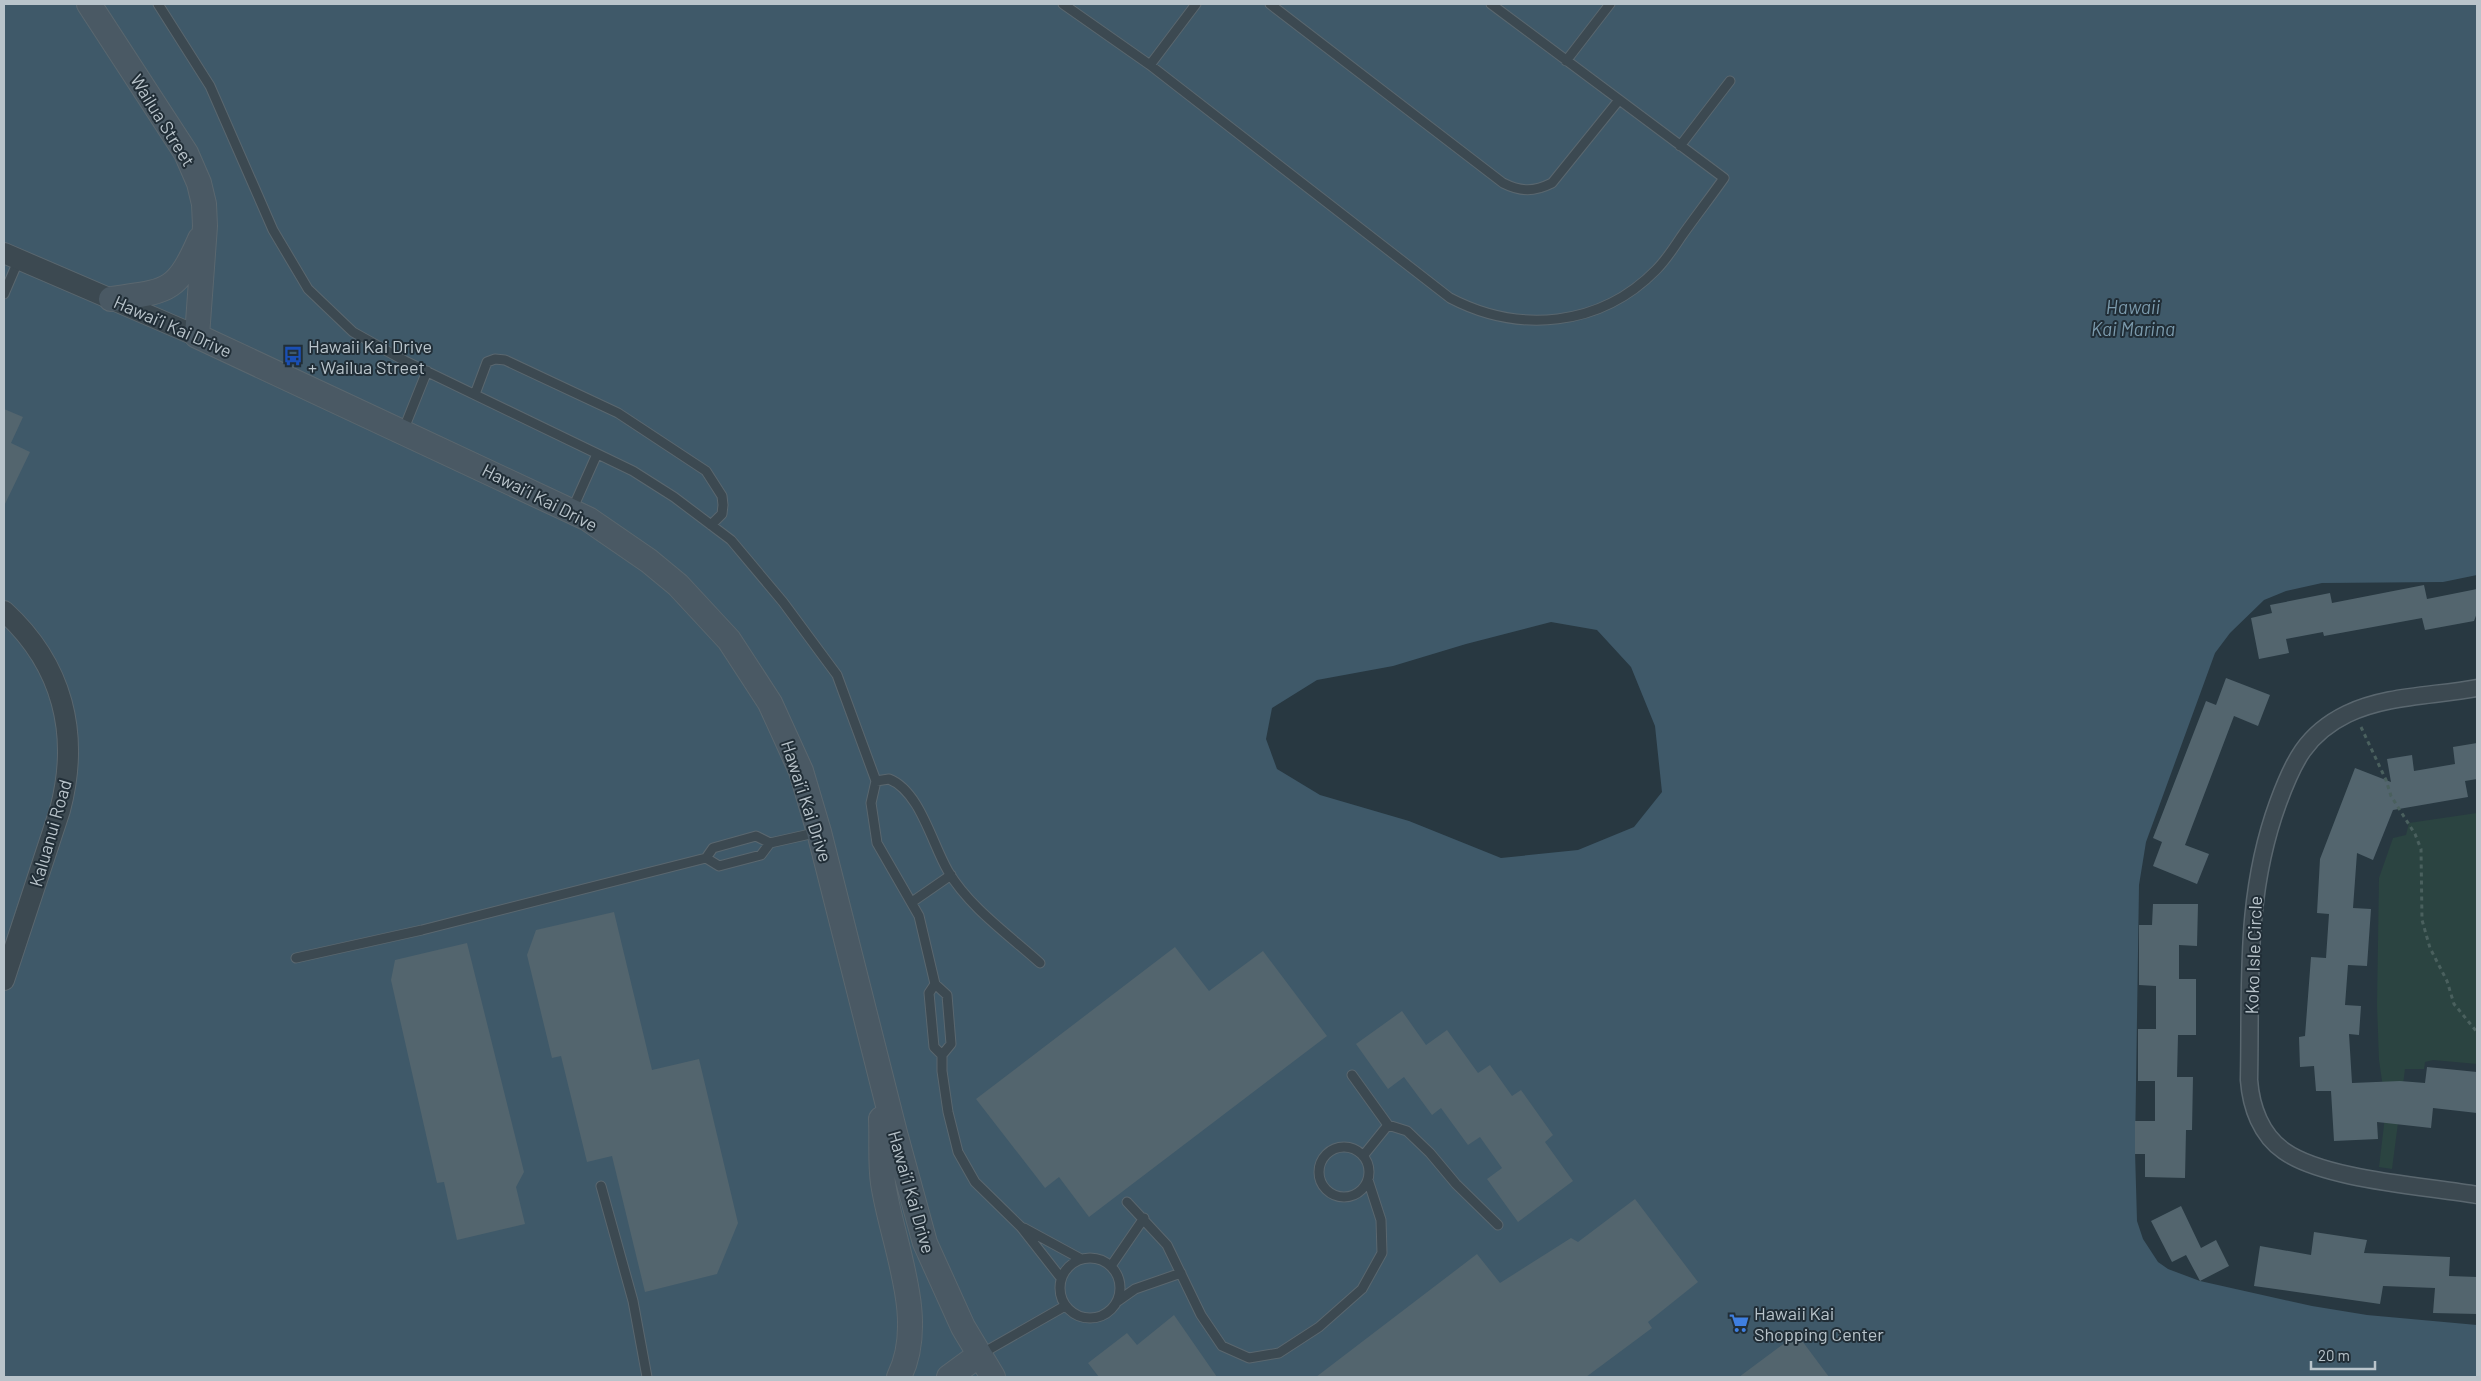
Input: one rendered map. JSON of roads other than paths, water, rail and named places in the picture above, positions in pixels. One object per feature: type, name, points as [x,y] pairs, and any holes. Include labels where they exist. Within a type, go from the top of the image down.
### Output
[{"type":"main road","name":"Wailua Street","points":[[89,4],[192,163],[204,204],[205,226],[197,336]]},
{"type":"main road","points":[[111,299],[157,293],[170,287],[190,260],[205,226]]},
{"type":"main road","name":"Hawai’i Kai Drive","points":[[197,336],[572,510],[611,534],[649,561],[698,605],[729,640],[760,687],[787,736],[801,771],[819,832],[925,1244],[963,1328],[993,1377]]},
{"type":"main road","points":[[879,1070],[883,1183],[910,1318],[910,1346],[899,1377]]},
{"type":"main road","points":[[949,1377],[979,1355]]},
{"type":"street","name":"Hawai’i Kai Drive","points":[[12,256],[197,336]]},
{"type":"street","name":"Kaluanui Road","points":[[4,611],[31,640],[50,672],[61,699],[69,744],[67,781],[60,810],[4,980]]},
{"type":"street","name":"Koko Isle Circle","points":[[2477,688],[2384,702],[2349,713],[2317,733],[2304,747],[2292,766],[2261,854],[2252,914],[2250,1080],[2254,1106],[2269,1137],[2283,1150],[2305,1162],[2336,1171],[2477,1195]]},
{"type":"lane","points":[[158,4],[210,86],[273,230],[308,289],[353,332],[427,371],[633,471],[711,525],[731,540],[783,602],[837,674],[876,781],[871,803],[877,843],[919,916],[935,984],[947,995],[951,1023],[951,1044],[942,1055],[942,1071],[948,1112],[958,1152],[975,1182],[1021,1227],[1061,1278]]},
{"type":"lane","points":[[1063,4],[1150,65],[1438,290],[1475,310],[1516,320],[1544,321],[1585,314],[1623,297],[1656,270],[1724,178],[1490,4]]},
{"type":"lane","points":[[1150,65],[1196,4]]},
{"type":"lane","points":[[1270,4],[1503,183],[1516,189],[1528,191],[1542,188],[1552,183],[1619,100]]},
{"type":"lane","points":[[1566,60],[1610,4]]},
{"type":"lane","points":[[1680,146],[1730,81]]},
{"type":"lane","points":[[4,294],[12,256]]},
{"type":"lane","points":[[475,394],[487,362],[495,359],[505,360],[618,413],[706,470],[722,496],[723,505],[722,514],[711,525]]},
{"type":"lane","points":[[403,431],[427,371]]},
{"type":"lane","points":[[572,510],[597,454]]},
{"type":"lane","points":[[876,781],[890,779],[906,789],[950,875],[962,892],[1040,963]]},
{"type":"lane","points":[[296,958],[422,930],[706,858],[713,848],[756,836],[770,843],[819,832]]},
{"type":"lane","points":[[706,858],[718,866],[761,855],[770,843]]},
{"type":"lane","points":[[912,902],[950,875]]},
{"type":"lane","points":[[935,984],[929,993],[933,1041],[934,1047],[942,1055]]},
{"type":"lane","points":[[1352,1075],[1388,1124],[1407,1131],[1430,1153],[1456,1184],[1498,1225]]},
{"type":"lane","points":[[1364,1156],[1388,1124]]},
{"type":"lane","points":[[1127,1202],[1144,1218],[1167,1245],[1202,1315],[1222,1346],[1249,1358],[1280,1353],[1319,1327],[1362,1289],[1382,1254],[1381,1220],[1368,1180],[1369,1172],[1364,1156],[1350,1147],[1334,1148],[1322,1159],[1319,1175],[1326,1190],[1341,1197],[1357,1193],[1368,1180]]},
{"type":"lane","points":[[600,1186],[633,1301],[647,1377]]},
{"type":"lane","points":[[1111,1266],[1144,1218]]},
{"type":"lane","points":[[1021,1227],[1081,1259]]},
{"type":"lane","points":[[1118,1301],[1120,1291],[1119,1280],[1111,1266],[1100,1259],[1081,1259],[1072,1263],[1061,1278],[1059,1288],[1065,1306],[1082,1318],[1092,1319],[1103,1316],[1112,1310],[1118,1301],[1135,1289],[1182,1273]]},
{"type":"lane","points":[[979,1355],[1065,1306]]},
{"type":"water","name":"Hawaii Kai Marina","points":[[4,4],[2477,4],[2477,575],[2443,582],[2322,583],[2286,591],[2264,600],[2230,633],[2215,653],[2146,842],[2139,885],[2135,1151],[2137,1221],[2143,1239],[2158,1262],[2168,1269],[2200,1281],[2312,1306],[2367,1315],[2477,1325],[2477,1377],[4,1377]],"holes":[[[1551,622],[1597,630],[1631,667],[1655,726],[1662,792],[1634,827],[1578,850],[1501,858],[1409,821],[1320,795],[1277,769],[1266,739],[1272,708],[1317,680],[1393,666],[1466,644]]]},
{"type":"place","name":"Hawaii Kai Drive + Wailua Street","points":[[293,356]]},
{"type":"place","name":"Hawaii Kai Shopping Center","points":[[1739,1323]]}]
